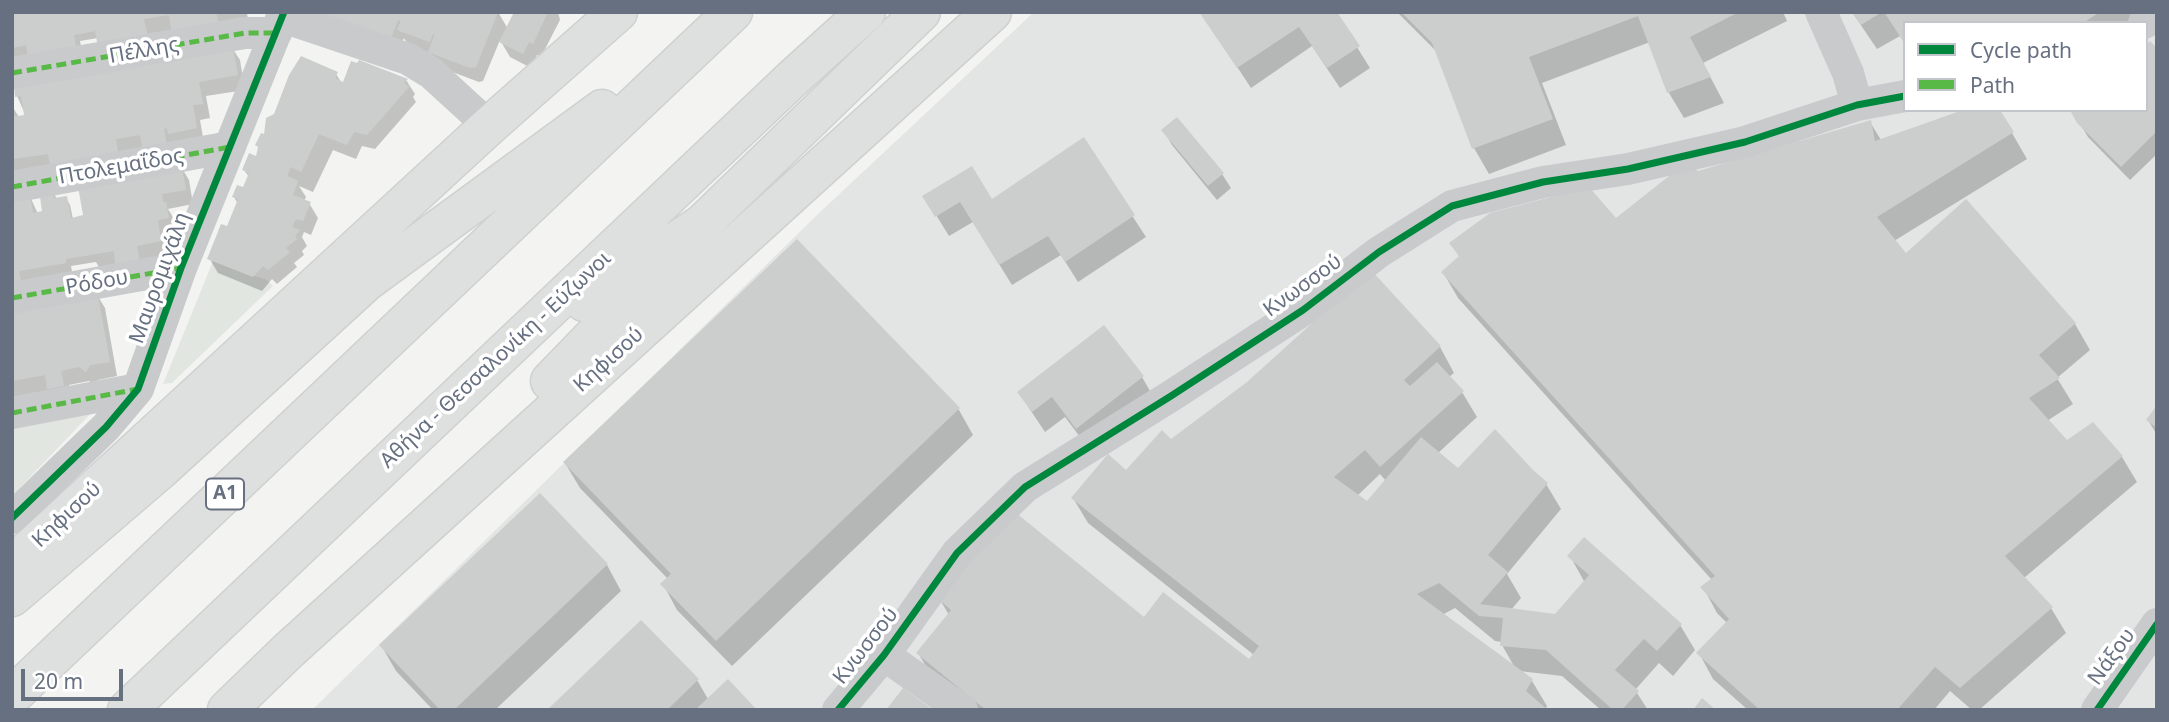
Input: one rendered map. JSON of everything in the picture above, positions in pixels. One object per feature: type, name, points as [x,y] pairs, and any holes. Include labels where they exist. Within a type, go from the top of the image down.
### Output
[{"type":"main road","name":"Κηφισού","points":[[12,565],[489,126],[618,12]]},
{"type":"main road","name":"Α1","points":[[12,696],[733,12]]},
{"type":"main road","points":[[12,597],[159,471],[366,282],[733,12]]},
{"type":"main road","name":"Αθήνα - Θεσσαλονίκη - Εύζωνοι","points":[[128,710],[866,12]]},
{"type":"main road","points":[[288,651],[702,223],[921,12]]},
{"type":"main road","name":"Κηφισού","points":[[227,710],[288,651],[992,12]]},
{"type":"main road","points":[[498,359],[702,223]]},
{"type":"street","points":[[1821,12],[1848,73],[1857,105]]},
{"type":"street","name":"Πέλλης","points":[[12,73],[245,33],[281,21],[408,59],[432,73],[489,126]]},
{"type":"street","name":"Μαυρομιχάλη","points":[[12,518],[106,427],[138,389],[181,268],[281,21]]},
{"type":"street","name":"Κνωσσού","points":[[838,710],[884,655],[957,554],[1025,487],[1303,310],[1379,252],[1452,206],[1544,182],[1628,169],[1745,142],[1857,105],[1903,96]]},
{"type":"street","name":"Πτολεμαΐδος","points":[[12,187],[230,147]]},
{"type":"street","name":"Ρόδου","points":[[12,298],[181,268]]},
{"type":"street","points":[[12,413],[138,389]]},
{"type":"street","name":"Νάξου","points":[[2097,710],[2157,624]]},
{"type":"street","points":[[884,655],[962,710]]},
{"type":"shaded area","points":[[1034,12],[2157,12],[2157,710],[312,710],[819,213]]},
{"type":"shaded area","points":[[213,261],[267,280],[273,286],[172,383],[163,384]]},
{"type":"shaded area","points":[[98,406],[13,495],[12,495],[12,423]]},
{"type":"building","points":[[12,12],[216,12],[219,26],[172,35],[169,15],[144,19],[149,43],[99,53],[95,31],[74,35],[77,53],[29,62],[26,45],[12,48]]},
{"type":"building","points":[[315,12],[498,12],[476,67],[470,68],[428,52],[435,34],[430,42],[397,30],[401,21],[398,20],[390,41]]},
{"type":"building","points":[[514,12],[548,12],[533,44],[529,42],[523,54],[499,42]]},
{"type":"building","points":[[1199,12],[1337,12],[1360,46],[1327,68],[1299,27],[1237,68]]},
{"type":"building","points":[[1401,12],[1739,12],[1690,37],[1711,77],[1667,93],[1638,16],[1529,57],[1553,119],[1472,149],[1432,43]]},
{"type":"building","points":[[1852,12],[1882,12],[1861,25]]},
{"type":"building","points":[[1884,12],[2100,12],[2086,21],[1903,21],[1903,41]]},
{"type":"building","points":[[2150,41],[2157,48],[2157,131],[2121,167],[2077,123],[2071,112],[2148,112]]},
{"type":"building","points":[[232,44],[238,75],[199,82],[203,104],[193,105],[197,128],[168,134],[167,128],[164,129],[167,147],[143,152],[140,135],[116,139],[119,159],[51,170],[48,154],[12,159],[12,117],[24,115],[21,96],[15,97],[14,85]]},
{"type":"building","points":[[301,56],[338,72],[335,78],[343,82],[351,61],[357,63],[359,60],[408,79],[404,83],[409,87],[367,135],[354,132],[347,145],[319,134],[301,172],[291,167],[287,176],[298,181],[293,195],[311,202],[303,221],[296,219],[292,227],[300,230],[295,236],[297,239],[286,248],[290,252],[268,270],[263,266],[253,277],[207,259],[221,224],[227,226],[236,204],[238,199],[232,197],[237,185],[243,187],[249,173],[242,170],[249,153],[256,156],[258,147],[255,145],[261,133],[264,134],[266,118],[274,114],[289,75]]},
{"type":"building","points":[[1957,112],[2001,112],[2014,132],[1877,217],[1906,253],[1966,199],[2076,323],[2039,355],[2060,378],[2029,398],[2067,440],[2093,422],[2123,456],[2005,556],[2053,607],[1960,688],[1935,667],[1897,710],[1760,710],[1696,653],[1729,619],[1700,587],[1715,576],[1441,272],[1459,256],[1449,243],[1490,213],[1589,187],[1616,218],[1688,161],[1698,171],[1871,120],[1875,141]]},
{"type":"building","points":[[1177,117],[1224,173],[1208,186],[1161,130]]},
{"type":"building","points":[[1084,137],[1135,215],[1065,262],[1048,236],[999,265],[960,202],[935,217],[922,196],[972,166],[992,199]]},
{"type":"building","points":[[181,163],[186,190],[162,194],[169,218],[158,220],[161,241],[137,246],[140,265],[116,269],[114,251],[66,259],[66,263],[19,271],[22,286],[12,287],[12,193],[29,190],[33,213],[42,211],[39,190],[53,188],[54,198],[67,196],[71,218],[83,215],[77,181]]},
{"type":"building","points":[[797,239],[960,408],[716,641],[660,584],[671,574],[563,462]]},
{"type":"building","points":[[1371,270],[1441,346],[1404,380],[1410,386],[1437,362],[1464,391],[1380,467],[1365,450],[1334,477],[1367,501],[1421,437],[1458,468],[1495,429],[1548,483],[1488,555],[1508,572],[1480,604],[1555,614],[1589,575],[1567,556],[1584,537],[1682,624],[1657,651],[1644,639],[1615,670],[1639,691],[1622,710],[1613,710],[1546,650],[1500,646],[1503,618],[1479,616],[1439,583],[1417,594],[1533,679],[1526,691],[1548,710],[986,710],[916,653],[951,610],[937,598],[1010,508],[1144,617],[1163,592],[1249,659],[1259,646],[1071,498],[1108,454],[1126,470],[1162,430],[1171,439],[1247,382]]},
{"type":"building","points":[[97,291],[110,362],[90,365],[86,372],[79,367],[61,371],[64,386],[47,389],[45,375],[12,381],[12,304]]},
{"type":"building","points":[[1104,325],[1144,376],[1076,429],[1052,397],[1032,412],[1017,392]]},
{"type":"building","points":[[2157,405],[2157,428],[2146,420]]},
{"type":"building","points":[[540,493],[608,564],[454,710],[440,710],[379,645]]},
{"type":"building","points":[[641,620],[699,679],[667,710],[547,710]]},
{"type":"building","points":[[728,679],[757,710],[695,710]]},
{"type":"building","points":[[903,688],[933,710],[886,710]]},
{"type":"building","points":[[1702,698],[1716,710],[1693,710]]},
{"type":"marked path","points":[[12,73],[245,33],[276,33]]},
{"type":"marked path","points":[[12,187],[230,147]]},
{"type":"marked path","points":[[12,298],[181,268]]},
{"type":"marked path","points":[[12,413],[138,389]]},
{"type":"cycle path","points":[[12,518],[106,427],[138,389],[181,268],[284,12]]},
{"type":"cycle path","points":[[838,710],[884,655],[957,553],[1025,487],[1303,310],[1379,252],[1452,206],[1543,182],[1628,169],[1745,142],[1857,105],[1903,96]]},
{"type":"cycle path","points":[[2097,710],[2157,624]]}]
